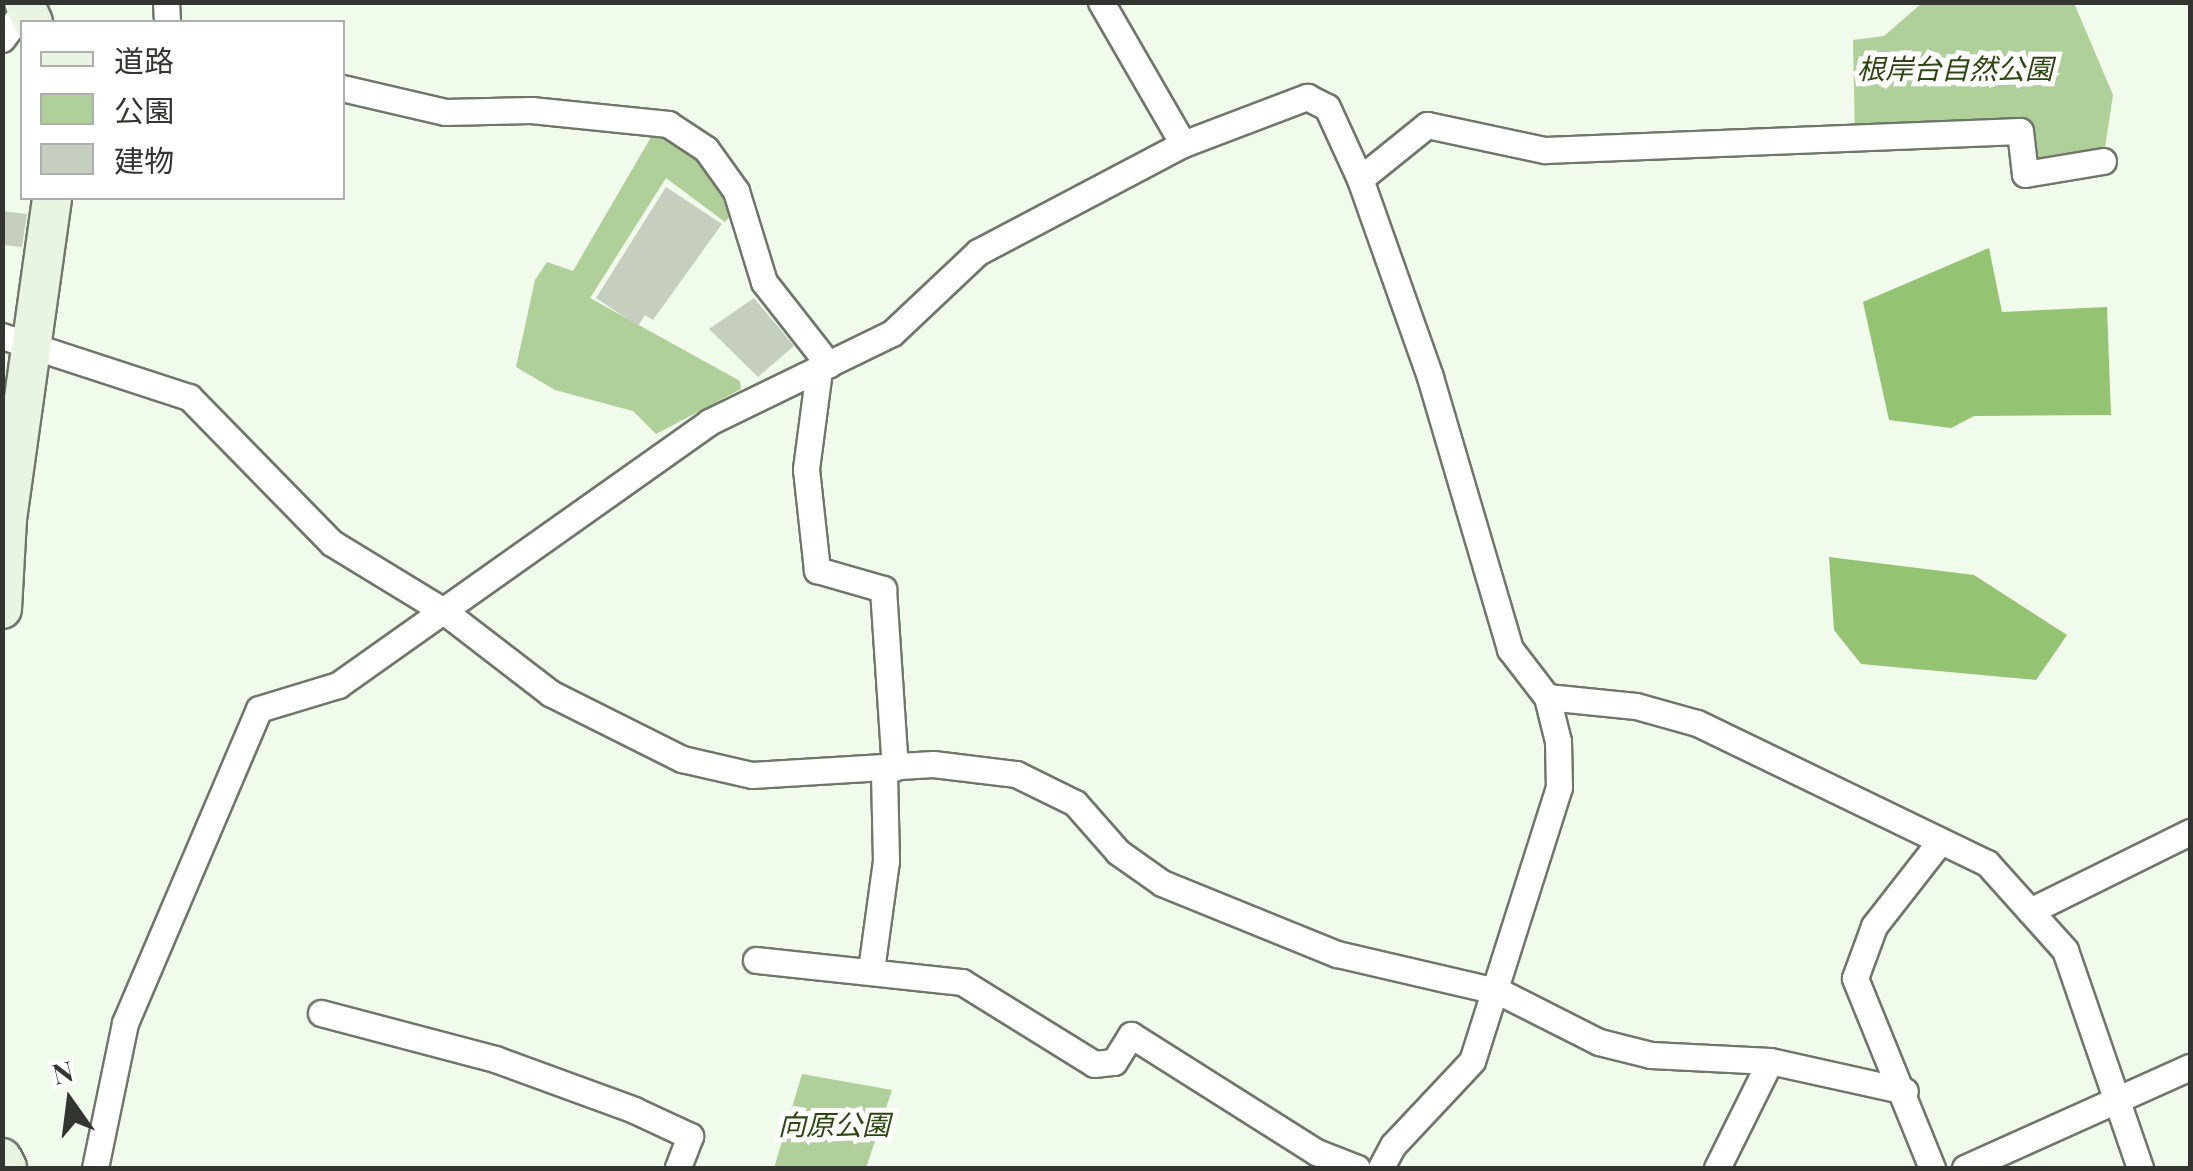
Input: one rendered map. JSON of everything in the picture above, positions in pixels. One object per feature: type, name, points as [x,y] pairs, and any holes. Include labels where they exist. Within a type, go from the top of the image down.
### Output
[{"type":"street","points":[[1101,2],[1184,144]]},
{"type":"street","points":[[2,39],[28,11]]},
{"type":"street","points":[[345,89],[445,112],[531,110],[668,124],[706,148],[736,191],[764,282],[824,367],[806,469],[817,570],[883,589],[889,769],[886,861],[871,970]]},
{"type":"street","points":[[95,1168],[125,1023],[259,709],[338,684],[445,612],[645,463],[709,422],[892,333],[978,252],[1184,144],[1307,97],[1327,107],[1360,180],[1430,377],[1510,649],[1547,698],[1559,788],[1500,992],[1472,1062],[1393,1145],[1381,1168]]},
{"type":"street","points":[[1360,180],[1427,125],[1544,150],[2020,131],[2025,174],[2104,161]]},
{"type":"street","points":[[2,609],[16,342],[52,200]]},
{"type":"street","points":[[16,342],[190,397],[332,544],[445,612],[550,694],[682,759],[752,775],[933,764],[1016,774],[1075,803],[1118,852],[1162,884],[1337,954],[1500,992],[1599,1042],[1650,1055],[1770,1061],[1905,1090]]},
{"type":"street","points":[[1547,698],[1636,706],[1697,723],[1850,792],[1938,844],[1987,864],[2065,950],[2110,1098],[2140,1168]]},
{"type":"street","points":[[2030,912],[2190,832]]},
{"type":"street","points":[[1932,1168],[1905,1090],[1856,978],[1874,926],[1938,844]]},
{"type":"street","points":[[756,960],[962,982],[1094,1064],[1114,1062],[1131,1035],[1316,1152],[1357,1168]]},
{"type":"street","points":[[320,1013],[495,1059],[634,1110],[690,1136],[678,1168]]},
{"type":"street","points":[[1717,1168],[1770,1061]]},
{"type":"street","points":[[1965,1168],[2110,1098],[2190,1067]]},
{"type":"street","points":[[2,1158],[7,1168]]},
{"type":"green space","name":"根岸台自然公園","points":[[1922,3],[2074,3],[2113,95],[2103,161],[2025,174],[2020,131],[1855,138],[1853,40],[1884,36]]},
{"type":"green space","points":[[654,132],[700,158],[732,214],[725,222],[666,178],[590,298],[740,381],[741,389],[656,434],[633,411],[555,390],[516,367],[535,280],[547,262],[573,271]]},
{"type":"green space","points":[[1989,248],[2002,312],[2107,307],[2111,415],[1974,416],[1951,428],[1889,420],[1863,302]]},
{"type":"green space","points":[[1829,557],[1974,575],[2067,635],[2036,680],[1861,664],[1834,630]]},
{"type":"green space","name":"向原公園","points":[[802,1074],[892,1090],[866,1168],[774,1168]]},
{"type":"building","points":[[666,187],[722,224],[653,320],[645,315],[638,326],[596,298]]},
{"type":"building","points":[[2,211],[27,214],[22,247],[2,245]]},
{"type":"building","points":[[754,298],[794,346],[758,377],[709,329]]}]
